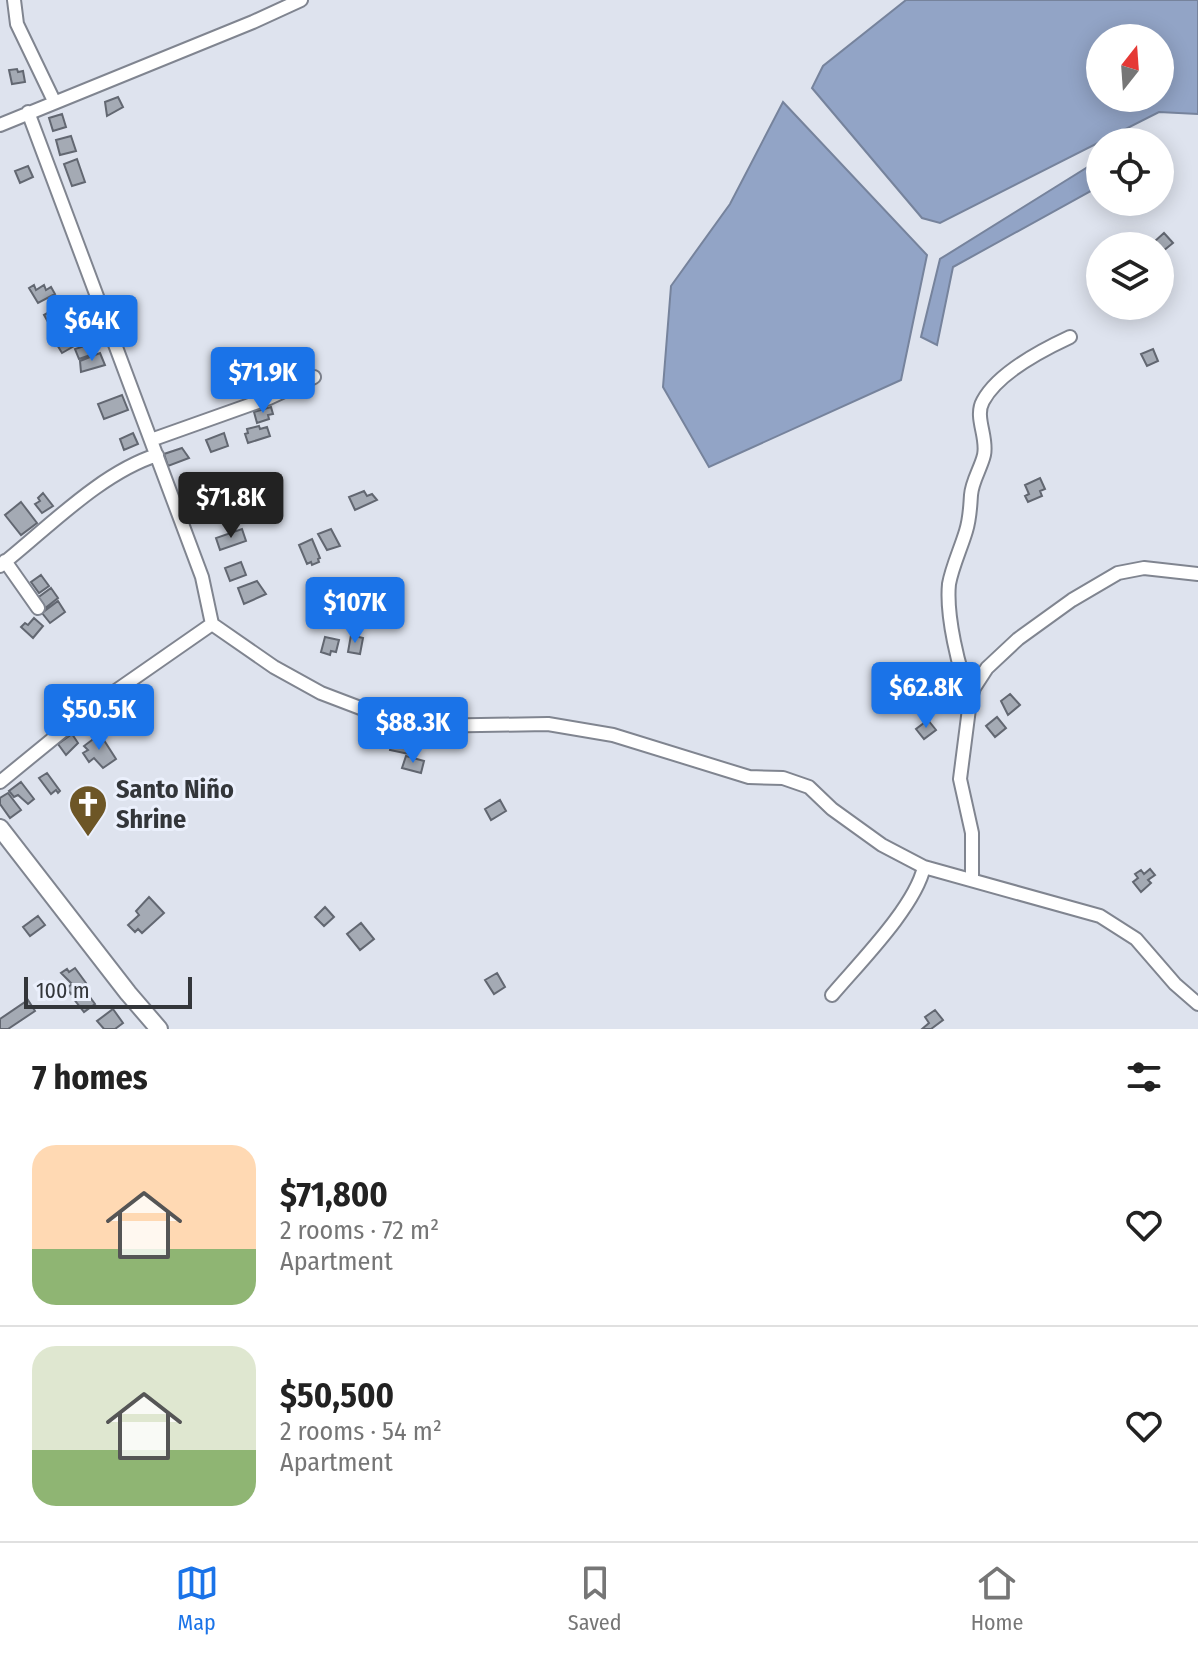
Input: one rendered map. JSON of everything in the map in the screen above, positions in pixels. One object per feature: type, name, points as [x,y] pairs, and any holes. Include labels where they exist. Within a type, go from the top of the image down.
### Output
[{"type":"main road","points":[[0,828],[159,1029]]},
{"type":"street","points":[[14,0],[17,24],[54,101]]},
{"type":"street","points":[[0,125],[301,0]]},
{"type":"street","points":[[28,112],[202,577],[212,624],[274,667],[321,693],[384,717],[422,726],[548,724],[613,735],[749,777],[783,778],[809,787],[832,809],[882,845],[924,867],[1100,916],[1136,939],[1175,984],[1198,1004]]},
{"type":"street","points":[[971,697],[964,683],[951,619],[949,583],[966,533],[972,508],[971,495],[985,452],[979,409],[985,397],[1000,382],[1036,353],[1070,337]]},
{"type":"street","points":[[151,440],[269,398],[314,377]]},
{"type":"street","points":[[38,608],[3,564],[83,499],[135,462],[157,455]]},
{"type":"street","points":[[972,879],[972,833],[960,779],[971,697],[987,668],[1018,639],[1072,600],[1118,573],[1144,568],[1198,574]]},
{"type":"street","points":[[0,782],[87,711],[212,624]]},
{"type":"street","points":[[832,995],[893,923],[921,879],[924,867]]},
{"type":"water","points":[[906,0],[1198,0],[1198,114],[1159,112],[1127,128],[1086,128],[1086,149],[940,223],[922,218],[812,88],[823,66]]},
{"type":"water","points":[[783,102],[927,255],[901,380],[709,467],[663,387],[671,286],[730,204]]},
{"type":"water","points":[[1086,168],[1086,194],[953,267],[937,345],[921,337],[940,259]]},
{"type":"building","points":[[17,69],[18,72],[23,71],[25,82],[12,84],[9,70]]},
{"type":"building","points":[[118,97],[123,107],[107,116],[105,102]]},
{"type":"building","points":[[62,114],[66,127],[53,131],[49,118]]},
{"type":"building","points":[[71,136],[76,151],[60,155],[56,140]]},
{"type":"building","points":[[77,159],[85,182],[72,186],[64,164]]},
{"type":"building","points":[[28,166],[33,177],[20,183],[15,171]]},
{"type":"building","points":[[34,285],[36,290],[44,285],[46,290],[51,287],[55,294],[38,303],[29,288]]},
{"type":"building","points":[[64,304],[66,308],[69,306],[76,318],[53,331],[44,315]]},
{"type":"building","points":[[87,317],[90,322],[95,319],[99,327],[91,332],[95,339],[86,344],[83,341],[62,353],[53,338]]},
{"type":"building","points":[[93,343],[96,353],[79,359],[75,349]]},
{"type":"building","points":[[1153,349],[1158,361],[1147,366],[1141,354]]},
{"type":"building","points":[[100,353],[105,365],[81,372],[80,361]]},
{"type":"building","points":[[122,395],[128,410],[104,419],[98,404]]},
{"type":"building","points":[[271,407],[273,414],[268,415],[269,419],[257,423],[254,412]]},
{"type":"building","points":[[259,426],[260,429],[267,427],[270,436],[248,443],[247,429]]},
{"type":"building","points":[[133,433],[138,444],[124,450],[120,439]]},
{"type":"building","points":[[224,433],[228,446],[211,452],[206,440]]},
{"type":"building","points":[[182,448],[189,458],[168,466],[164,454]]},
{"type":"building","points":[[1040,478],[1045,489],[1040,491],[1042,496],[1028,502],[1025,485]]},
{"type":"building","points":[[364,491],[367,496],[372,494],[377,500],[355,510],[349,497]]},
{"type":"building","points":[[43,493],[53,506],[42,513],[35,504]]},
{"type":"building","points":[[21,502],[37,523],[21,535],[5,515]]},
{"type":"building","points":[[242,529],[246,541],[220,550],[216,538]]},
{"type":"building","points":[[331,529],[340,546],[327,550],[318,534]]},
{"type":"building","points":[[312,539],[320,558],[312,565],[311,562],[307,564],[299,545]]},
{"type":"building","points":[[241,562],[246,575],[230,581],[225,568]]},
{"type":"building","points":[[41,575],[49,586],[39,593],[31,582]]},
{"type":"building","points":[[257,581],[266,594],[244,604],[238,588]]},
{"type":"building","points":[[51,588],[58,598],[44,609],[36,599]]},
{"type":"building","points":[[366,595],[383,600],[379,611],[363,606]]},
{"type":"building","points":[[58,601],[65,612],[50,623],[42,613]]},
{"type":"building","points":[[359,611],[372,615],[373,627],[356,622]]},
{"type":"building","points":[[34,618],[43,626],[33,638],[21,627]]},
{"type":"building","points":[[351,635],[363,638],[360,654],[348,652]]},
{"type":"building","points":[[325,637],[339,640],[336,652],[331,651],[330,655],[321,652]]},
{"type":"building","points":[[1010,694],[1020,705],[1008,715],[1001,701]]},
{"type":"building","points":[[997,717],[1006,728],[995,737],[986,726]]},
{"type":"building","points":[[928,720],[936,730],[924,739],[916,729]]},
{"type":"building","points":[[72,734],[78,743],[66,755],[58,744]]},
{"type":"building","points":[[100,734],[116,759],[103,768],[94,758],[89,762],[83,753],[88,750],[84,746]]},
{"type":"building","points":[[392,739],[411,744],[409,754],[390,750]]},
{"type":"building","points":[[406,756],[424,761],[421,773],[402,768]]},
{"type":"building","points":[[47,773],[60,791],[58,793],[56,790],[51,794],[39,778]]},
{"type":"building","points":[[21,782],[34,799],[28,804],[9,791]]},
{"type":"building","points":[[8,793],[21,810],[10,818],[0,804],[0,798]]},
{"type":"building","points":[[500,800],[506,811],[491,820],[485,809]]},
{"type":"building","points":[[1150,869],[1155,875],[1141,892],[1133,882],[1138,878],[1135,874],[1141,870],[1144,874]]},
{"type":"building","points":[[149,897],[164,913],[142,933],[138,929],[135,932],[128,925],[139,915],[136,911]]},
{"type":"building","points":[[325,907],[334,917],[324,926],[315,917]]},
{"type":"building","points":[[38,916],[45,925],[30,936],[23,927]]},
{"type":"building","points":[[361,923],[374,939],[360,950],[347,934]]},
{"type":"building","points":[[75,968],[86,983],[71,994],[67,988],[72,984],[61,973]]},
{"type":"building","points":[[497,973],[505,987],[494,994],[485,980]]},
{"type":"building","points":[[84,989],[95,1004],[84,1012],[73,998]]},
{"type":"building","points":[[28,1000],[35,1011],[8,1029],[0,1029],[0,1019]]},
{"type":"building","points":[[113,1009],[123,1023],[115,1029],[104,1029],[97,1021]]},
{"type":"building","points":[[935,1010],[943,1020],[931,1029],[922,1029],[929,1023],[925,1017]]},
{"type":"place","name":"Santo Niño Shrine","points":[[88,838]]}]
